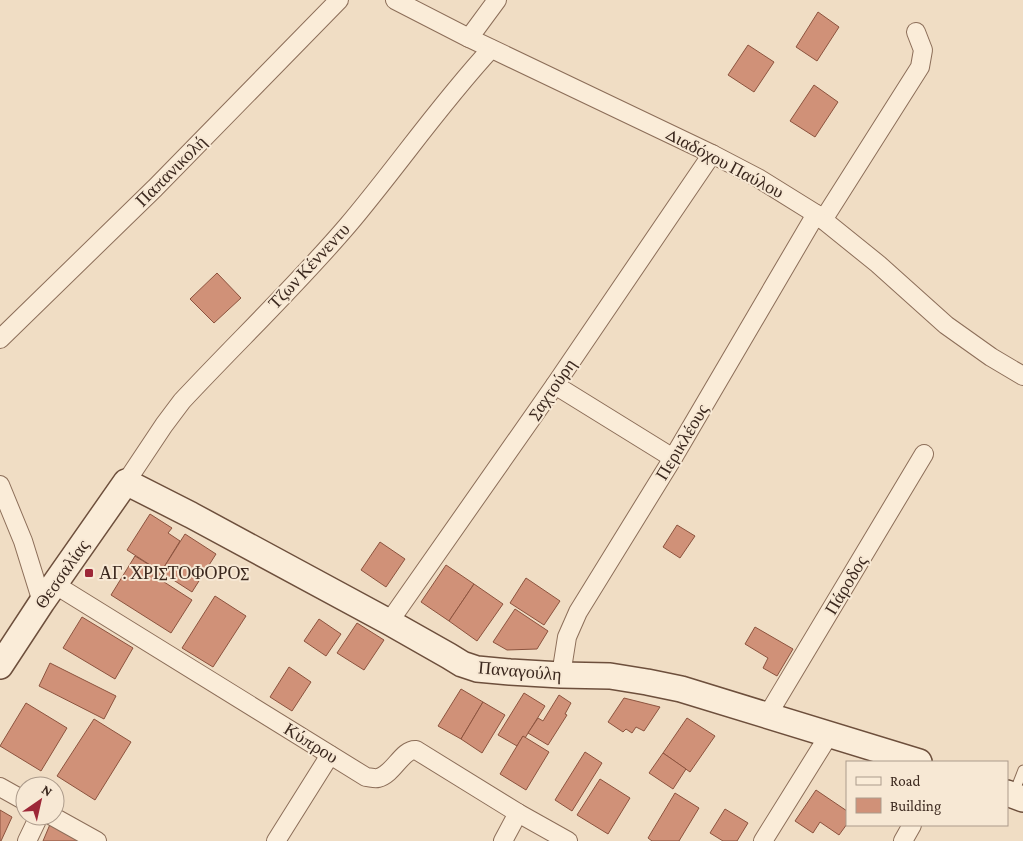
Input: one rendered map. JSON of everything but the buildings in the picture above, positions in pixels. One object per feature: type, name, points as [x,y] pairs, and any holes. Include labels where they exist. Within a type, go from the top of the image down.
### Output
[{"type":"street","name":"Παπανικολή","points":[[0,340],[155,188],[339,0]]},
{"type":"street","name":"Διαδόχου Παύλου","points":[[395,0],[469,38],[712,154],[758,178],[820,217],[878,264],[946,325],[984,352],[1023,376]]},
{"type":"street","points":[[469,38],[496,0]]},
{"type":"street","name":"Περικλέους","points":[[561,675],[567,637],[578,612],[820,217],[920,67],[923,50],[916,32]]},
{"type":"street","name":"Τζων Κέννεντυ","points":[[126,482],[182,401],[340,233],[368,201],[452,93],[492,49]]},
{"type":"street","name":"Σαχτούρη","points":[[389,622],[555,385],[712,154]]},
{"type":"street","points":[[555,385],[673,458]]},
{"type":"street","name":"Πάροδος","points":[[767,716],[924,454]]},
{"type":"street","name":"Θεσσαλίας","points":[[0,666],[48,593],[126,482]]},
{"type":"street","name":"Παναγούλη","points":[[126,482],[389,622],[462,664],[477,669],[561,675],[610,676],[681,689],[916,761]]},
{"type":"street","points":[[0,485],[23,541],[48,593]]},
{"type":"street","name":"Κύπρου","points":[[48,593],[366,777],[378,778],[388,773],[407,753],[416,750],[518,813],[568,841]]},
{"type":"street","points":[[763,841],[829,735]]},
{"type":"street","points":[[276,841],[330,755]]},
{"type":"street","points":[[0,787],[15,795]]},
{"type":"street","points":[[503,841],[518,813]]},
{"type":"street","points":[[65,823],[97,841]]},
{"type":"street","points":[[28,841],[35,826]]},
{"type":"street","points":[[902,841],[911,826]]},
{"type":"lane","points":[[1014,796],[1023,770]]},
{"type":"place","name":"ΑΓ. ΧΡΙΣΤΟΦΟΡΟΣ","points":[[89,573]]}]
